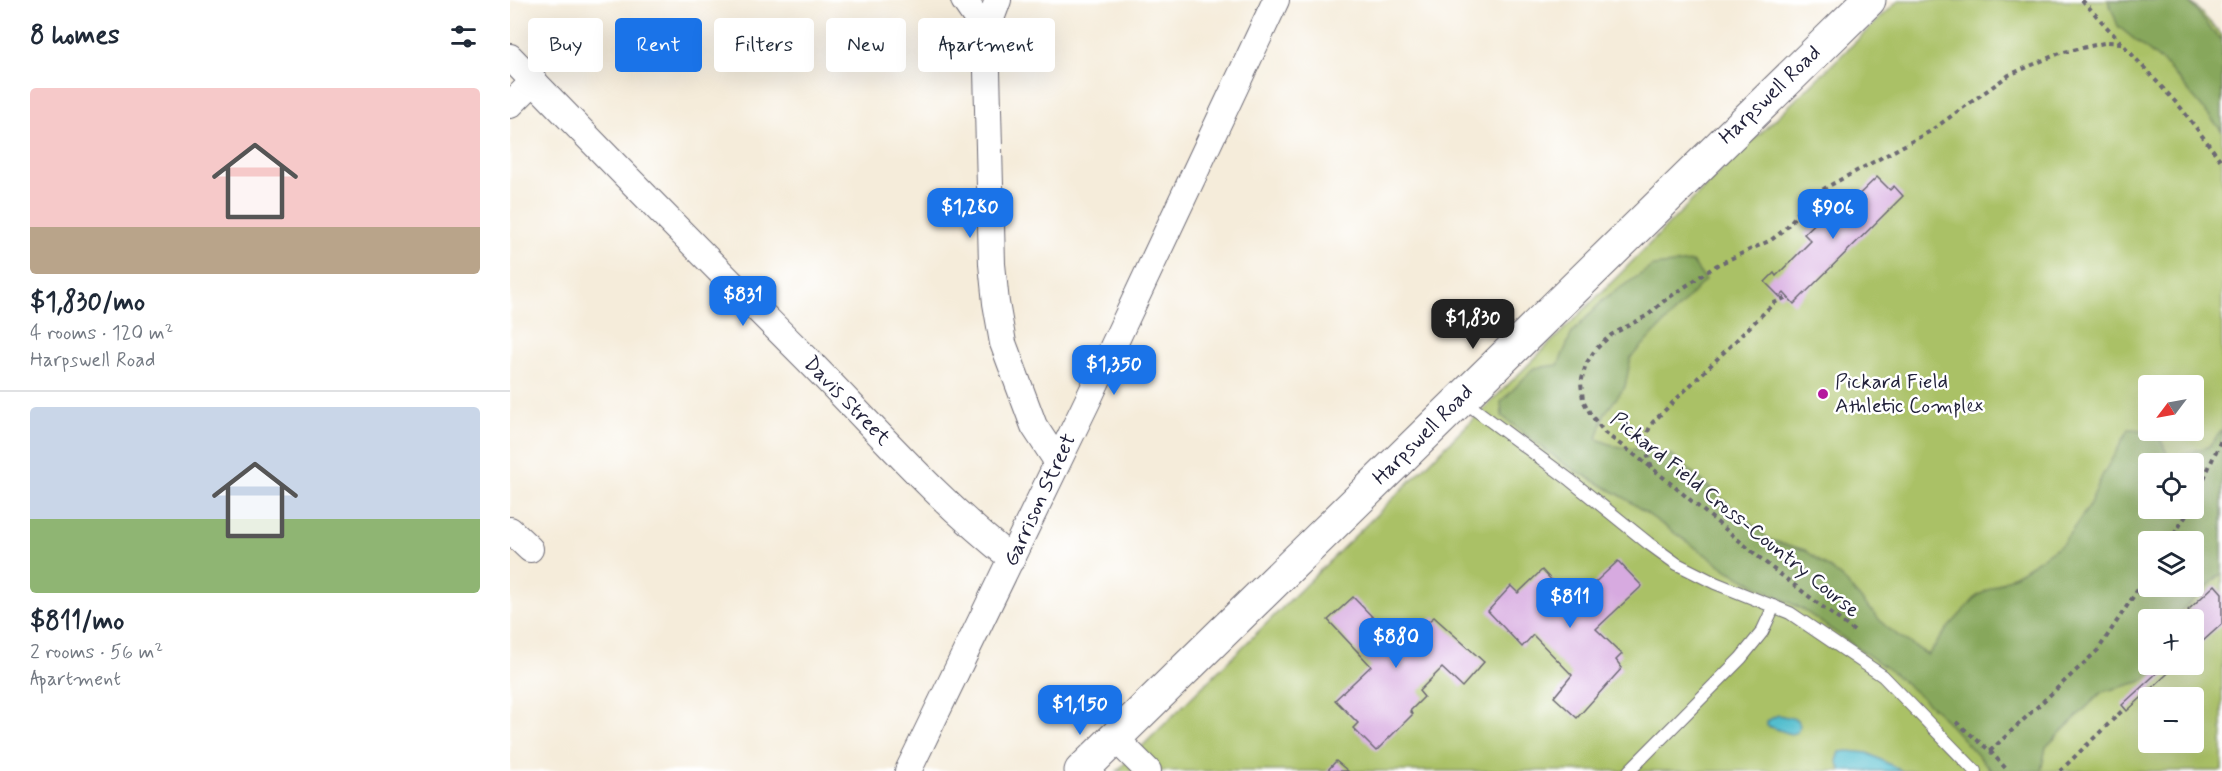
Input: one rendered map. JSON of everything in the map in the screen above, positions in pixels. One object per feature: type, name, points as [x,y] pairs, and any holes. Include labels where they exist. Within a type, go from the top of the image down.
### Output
[{"type":"main road","name":"Harpswell Road","points":[[1081,771],[1869,0]]},
{"type":"street","points":[[964,0],[976,18]]},
{"type":"street","points":[[991,18],[998,0]]},
{"type":"street","name":"Garrison Street","points":[[908,771],[1097,381],[1276,0]]},
{"type":"street","name":"Davis Street","points":[[510,57],[893,448],[978,532],[1012,559]]},
{"type":"street","points":[[987,72],[992,264],[998,313],[1004,343],[1034,426],[1057,461]]},
{"type":"street","points":[[510,105],[534,81]]},
{"type":"street","points":[[510,530],[530,549]]},
{"type":"street","points":[[1115,738],[1148,771]]},
{"type":"lane","points":[[1460,399],[1570,480],[1677,564],[1715,583],[1790,613],[1883,676],[1975,771]]},
{"type":"lane","points":[[1629,771],[1741,658],[1762,632],[1774,606]]},
{"type":"path","points":[[2082,0],[2181,108],[2222,162]]},
{"type":"path","name":"Pickard Field Cross-Country Course","points":[[1855,632],[1772,568],[1652,468],[1605,433],[1583,400],[1581,383],[1587,364],[1595,350],[1611,335],[1648,315],[1664,301],[1717,265],[1771,240],[1784,230],[1808,201],[1825,188],[1929,132],[2009,75],[2082,47],[2108,42],[2122,44]]},
{"type":"path","points":[[1652,468],[1647,456],[1646,432],[1653,422],[1774,303],[1787,297]]},
{"type":"path","points":[[2204,478],[2222,438]]},
{"type":"path","points":[[1990,751],[2098,650],[2138,589]]},
{"type":"path","points":[[2060,771],[2125,708]]},
{"type":"path","points":[[1954,720],[1990,751],[2008,771]]},
{"type":"green space","name":"Pickard Field Athletic Complex","points":[[1899,0],[2189,0],[2222,35],[2222,771],[1117,771],[1621,273],[1716,176]]},
{"type":"green space","points":[[2108,0],[2188,0],[2218,38],[2222,38],[2222,131],[2166,65],[2118,26]]},
{"type":"green space","points":[[1692,262],[1705,280],[1631,357],[1625,387],[1605,413],[1597,439],[1615,446],[1672,455],[1770,540],[1805,550],[1841,577],[1888,629],[1928,655],[1947,629],[1977,596],[2022,571],[2063,543],[2088,508],[2102,476],[2129,429],[2138,430],[2138,441],[2161,441],[2167,453],[2138,453],[2138,519],[2204,519],[2204,453],[2187,453],[2208,447],[2222,430],[2222,573],[2204,590],[2204,531],[2138,531],[2138,597],[2196,597],[2183,609],[2138,609],[2138,675],[2151,675],[2140,682],[2102,692],[2046,747],[2041,771],[1992,771],[1938,712],[1892,672],[1802,609],[1729,571],[1623,497],[1564,464],[1502,416],[1501,402],[1534,368],[1558,365],[1572,333],[1605,298],[1653,266]]},
{"type":"water","points":[[1778,715],[1796,719],[1800,725],[1797,732],[1791,734],[1767,726],[1767,721]]},
{"type":"water","points":[[1840,752],[1868,753],[1902,771],[1842,771],[1837,761]]},
{"type":"building","points":[[1877,177],[1890,190],[1894,186],[1903,196],[1794,304],[1784,293],[1780,297],[1765,282],[1774,273],[1776,276],[1811,241],[1804,234],[1834,205],[1841,212]]},
{"type":"building","points":[[1618,561],[1642,586],[1596,629],[1622,654],[1616,660],[1622,668],[1577,718],[1554,697],[1572,675],[1533,635],[1522,647],[1488,611],[1511,586],[1518,593],[1542,570],[1573,603]]},
{"type":"building","points":[[2215,585],[2222,593],[2222,624],[2204,640],[2204,609],[2189,609]]},
{"type":"building","points":[[1353,597],[1396,641],[1420,619],[1425,624],[1434,617],[1484,662],[1462,687],[1442,668],[1419,691],[1424,697],[1410,711],[1413,714],[1376,751],[1353,728],[1358,723],[1335,700],[1371,666],[1328,620]]},
{"type":"building","points":[[2155,675],[2166,675],[2153,687],[2142,687]]},
{"type":"building","points":[[2138,690],[2138,701],[2127,711],[2122,705]]},
{"type":"building","points":[[1336,761],[1348,771],[1327,771]]},
{"type":"place","name":"Pickard Field Athletic Complex","points":[[1823,394]]}]
